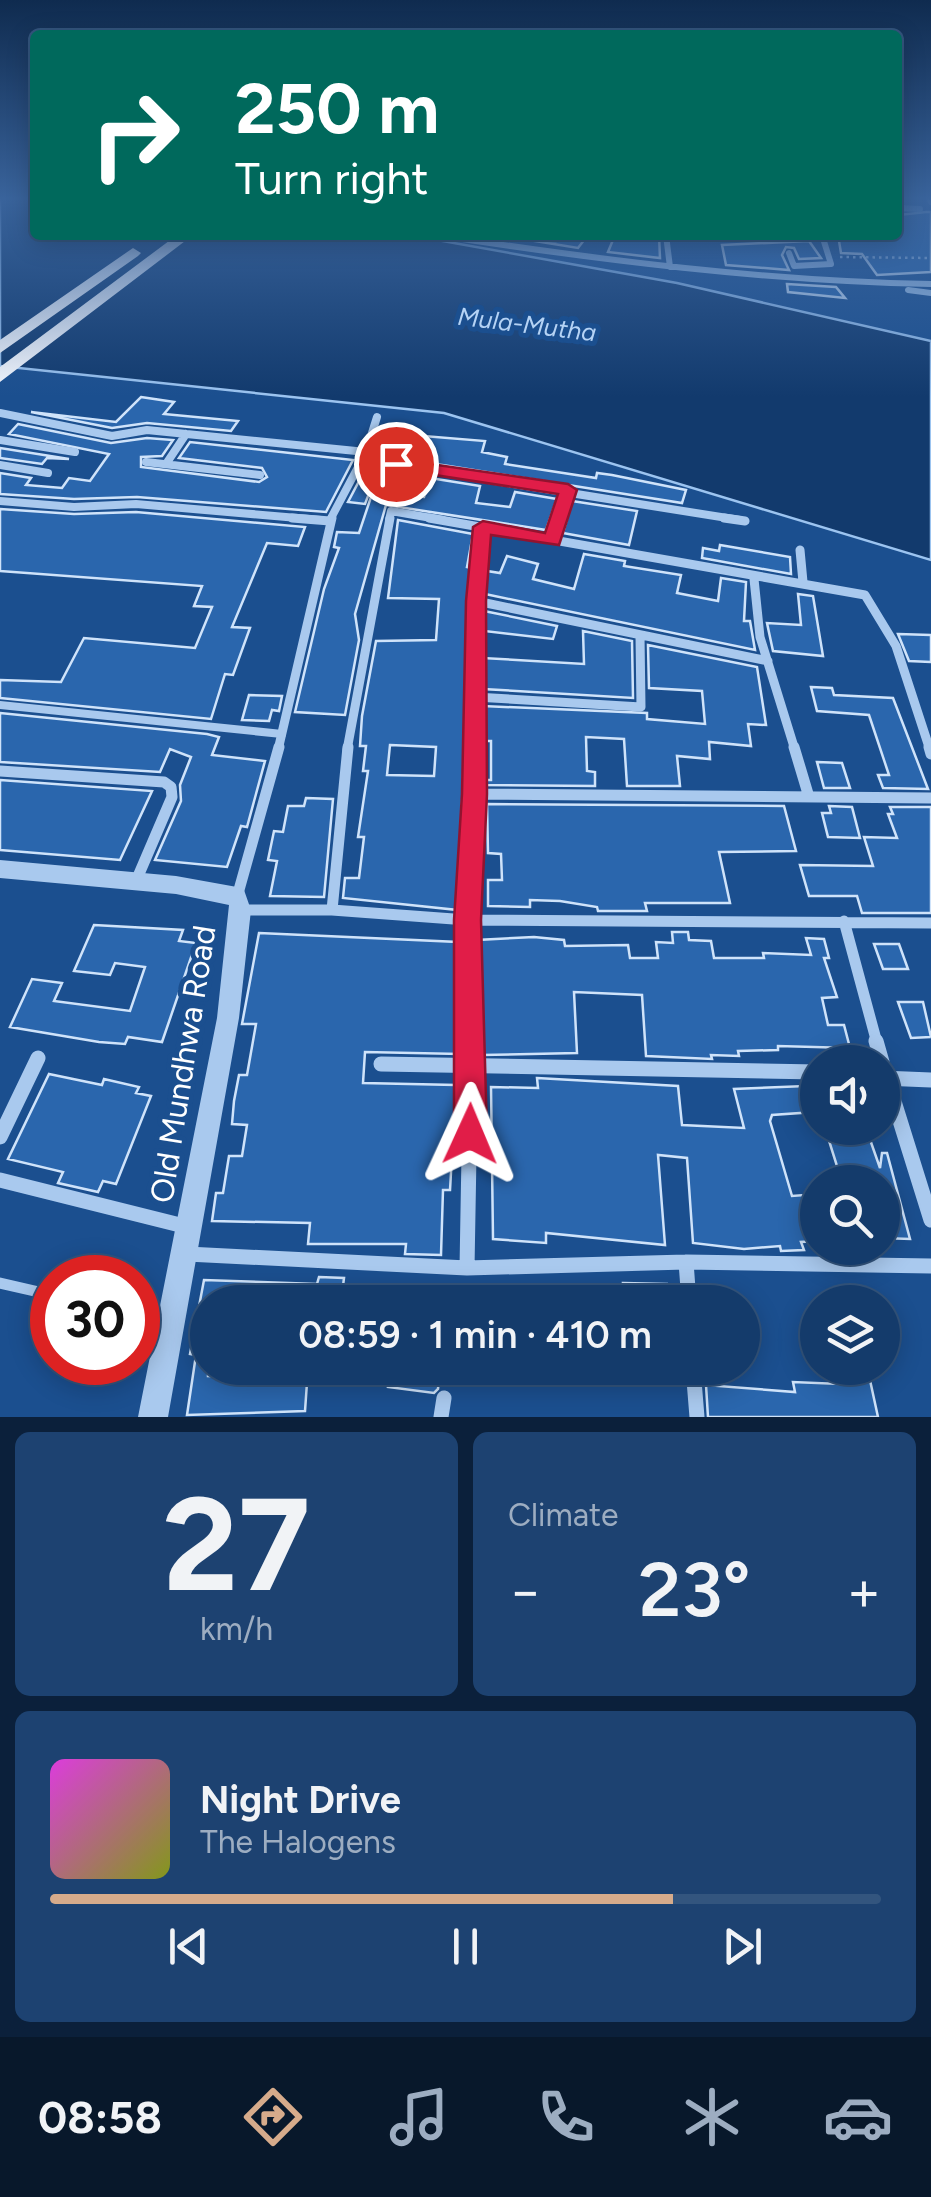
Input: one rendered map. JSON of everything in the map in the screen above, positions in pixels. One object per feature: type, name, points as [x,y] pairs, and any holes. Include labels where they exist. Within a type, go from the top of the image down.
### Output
[{"type":"highway","points":[[0,340],[106,264]]},
{"type":"highway","points":[[0,348],[117,264]]},
{"type":"highway","points":[[0,361],[133,264]]},
{"type":"highway","points":[[0,376],[148,264]]},
{"type":"street","points":[[650,264],[796,276],[931,293]]},
{"type":"street","points":[[796,276],[794,266],[827,264]]},
{"type":"street","points":[[867,284],[931,284]]},
{"type":"street","points":[[0,414],[116,436],[140,430],[364,456],[745,520]]},
{"type":"street","points":[[377,417],[364,456],[330,522],[239,904],[467,920],[931,923]]},
{"type":"street","points":[[166,464],[186,434]]},
{"type":"street","points":[[0,440],[75,452]]},
{"type":"street","points":[[146,462],[260,474]]},
{"type":"street","points":[[0,466],[48,473]]},
{"type":"street","points":[[552,540],[568,490]]},
{"type":"street","points":[[0,501],[74,507],[136,504],[330,522]]},
{"type":"street","points":[[332,910],[345,763],[391,511],[754,579],[802,582],[865,595],[878,606],[931,754]]},
{"type":"street","points":[[467,1268],[472,1067],[467,920],[474,794],[476,601],[483,527]]},
{"type":"street","points":[[800,550],[802,582]]},
{"type":"street","points":[[754,579],[768,661],[809,797]]},
{"type":"street","points":[[476,601],[768,661]]},
{"type":"street","points":[[475,697],[641,707],[640,636]]},
{"type":"street","points":[[0,771],[164,782],[171,787],[172,796],[136,881]]},
{"type":"street","points":[[474,794],[931,798]]},
{"type":"street","name":"Old Mundhwa Road","points":[[0,869],[136,881],[239,904],[228,1018],[153,1417]]},
{"type":"street","points":[[844,922],[877,1045]]},
{"type":"street","points":[[0,1137],[38,1058]]},
{"type":"street","points":[[381,1064],[800,1072]]},
{"type":"street","points":[[900,1073],[931,1080]]},
{"type":"street","points":[[900,1121],[931,1220]]},
{"type":"street","points":[[0,1180],[189,1228]]},
{"type":"street","points":[[184,1254],[467,1268],[686,1262],[931,1266]]},
{"type":"street","points":[[686,1262],[688,1285]]},
{"type":"street","points":[[694,1385],[696,1417]]},
{"type":"lane","points":[[0,705],[282,734]]},
{"type":"lane","points":[[0,1282],[30,1290]]},
{"type":"lane","points":[[160,1321],[171,1324]]},
{"type":"water","name":"Mula-Mutha","points":[[0,264],[572,264],[677,283],[931,341],[931,560],[444,413],[0,366]]},
{"type":"building","points":[[786,264],[789,270],[726,265]]},
{"type":"building","points":[[869,264],[931,264],[931,272],[877,275]]},
{"type":"building","points":[[787,284],[836,287],[845,298],[788,292]]},
{"type":"building","points":[[141,397],[174,402],[164,414],[238,421],[231,431],[147,423],[112,428],[31,412],[116,422]]},
{"type":"building","points":[[18,424],[111,443],[147,438],[173,440],[162,456],[141,457],[141,467],[259,482],[267,477],[262,468],[179,458],[190,442],[353,460],[326,512],[137,497],[74,499],[0,494],[0,473],[31,478],[26,485],[62,488],[69,478],[90,481],[109,454],[9,434]]},
{"type":"building","points":[[399,434],[485,441],[482,452],[507,457],[505,464],[596,478],[597,473],[612,475],[686,490],[682,503],[373,454],[375,447],[393,449]]},
{"type":"building","points":[[0,448],[69,459],[47,458],[42,464],[0,458]]},
{"type":"building","points":[[366,468],[378,470],[365,504],[348,502]]},
{"type":"building","points":[[430,478],[480,486],[476,503],[510,507],[515,492],[557,499],[546,530],[386,505],[355,614],[359,640],[345,715],[295,712],[324,589],[339,548],[334,547],[337,532],[359,533],[372,494],[424,497]]},
{"type":"building","points":[[572,501],[637,511],[629,545],[563,533]]},
{"type":"building","points":[[0,509],[74,514],[136,512],[305,527],[298,546],[267,543],[232,627],[250,628],[233,675],[225,674],[211,719],[0,698],[0,680],[61,682],[84,638],[195,648],[212,607],[194,606],[202,586],[0,571]]},
{"type":"building","points":[[398,520],[473,534],[467,567],[471,568],[458,910],[343,898],[345,878],[359,878],[364,837],[358,837],[368,771],[363,771],[366,746],[360,746],[362,716],[376,641],[436,640],[439,599],[388,598]],"holes":[[[390,745],[436,747],[434,776],[387,775]]]},
{"type":"building","points":[[720,545],[790,557],[791,574],[702,558],[703,548],[719,551]]},
{"type":"building","points":[[584,554],[625,561],[624,566],[681,575],[677,593],[718,601],[721,578],[746,582],[744,621],[750,621],[755,650],[485,594],[487,571],[500,573],[507,556],[538,564],[533,579],[574,589]]},
{"type":"building","points":[[798,594],[813,596],[823,656],[773,651],[767,623],[801,625]]},
{"type":"building","points":[[484,611],[557,626],[553,639],[484,631]]},
{"type":"building","points":[[583,631],[632,641],[633,698],[483,689],[483,658],[584,664]]},
{"type":"building","points":[[898,634],[931,635],[931,662],[909,661]]},
{"type":"building","points":[[648,645],[757,667],[766,725],[748,724],[751,746],[709,742],[710,759],[677,756],[680,786],[627,786],[624,739],[586,737],[587,771],[595,772],[595,786],[482,785],[482,780],[491,780],[491,741],[482,741],[483,706],[647,713],[647,719],[705,724],[702,691],[649,688]]},
{"type":"building","points":[[811,687],[832,688],[834,695],[893,698],[928,789],[883,788],[878,775],[889,775],[869,715],[817,711]]},
{"type":"building","points":[[249,695],[282,696],[279,711],[272,710],[269,721],[242,720]]},
{"type":"building","points":[[0,713],[207,734],[219,737],[212,755],[265,761],[247,827],[241,826],[227,867],[155,860],[181,801],[180,785],[191,757],[170,749],[160,772],[0,762]]},
{"type":"building","points":[[817,762],[842,763],[850,788],[824,788]]},
{"type":"building","points":[[0,780],[152,791],[120,860],[0,850]]},
{"type":"building","points":[[306,798],[333,799],[324,897],[270,896],[277,861],[268,860],[274,831],[283,832],[288,806],[304,806]]},
{"type":"building","points":[[487,804],[784,806],[796,851],[719,852],[730,903],[645,903],[647,911],[598,911],[597,907],[560,901],[530,900],[530,907],[488,906],[488,880],[502,880],[501,854],[488,853]]},
{"type":"building","points":[[829,806],[852,807],[860,838],[828,837],[822,813],[831,813]]},
{"type":"building","points":[[890,807],[931,807],[931,913],[862,913],[857,896],[809,896],[800,865],[873,866],[864,837],[897,838],[888,814],[893,814]]},
{"type":"building","points":[[94,925],[183,930],[179,941],[196,943],[162,1042],[128,1037],[125,1044],[99,1042],[10,1027],[32,979],[62,983],[54,1001],[130,1011],[145,967],[115,963],[110,975],[74,971]]},
{"type":"building","points":[[672,932],[688,932],[689,940],[711,941],[714,958],[764,958],[763,953],[811,955],[806,938],[824,939],[829,958],[824,958],[837,997],[822,998],[828,1025],[844,1025],[849,1045],[778,1046],[778,1050],[738,1051],[739,1056],[711,1055],[712,1059],[646,1056],[642,995],[574,992],[577,1053],[482,1055],[477,940],[534,937],[564,940],[565,946],[628,945],[630,958],[658,958],[656,942],[673,943]]},
{"type":"building","points":[[259,933],[458,942],[460,1054],[365,1052],[363,1083],[456,1085],[450,1190],[443,1190],[441,1255],[405,1254],[406,1244],[308,1244],[310,1223],[212,1221],[216,1193],[223,1193],[229,1156],[242,1156],[247,1125],[232,1124],[239,1075],[247,1075],[256,1024],[242,1024]]},
{"type":"building","points":[[874,944],[899,944],[908,969],[883,969]]},
{"type":"building","points":[[898,1002],[923,1002],[931,1037],[911,1038]]},
{"type":"building","points":[[49,1074],[102,1085],[104,1079],[139,1087],[136,1093],[151,1096],[116,1184],[103,1181],[98,1192],[58,1183],[63,1172],[8,1159]]},
{"type":"building","points":[[537,1078],[678,1086],[682,1125],[744,1128],[734,1089],[800,1086],[800,1113],[772,1115],[770,1121],[792,1196],[800,1195],[800,1250],[693,1243],[687,1158],[658,1155],[665,1245],[546,1233],[546,1243],[493,1239],[491,1087],[538,1088]]},
{"type":"building","points":[[830,1145],[872,1145],[879,1165],[837,1165]]},
{"type":"building","points":[[882,1153],[887,1153],[890,1165],[880,1165]]},
{"type":"building","points":[[900,1202],[910,1239],[900,1239]]},
{"type":"building","points":[[319,1277],[344,1278],[343,1285],[203,1285],[204,1280],[317,1284]]},
{"type":"building","points":[[623,1283],[667,1285],[623,1285]]},
{"type":"building","points":[[793,1382],[871,1385],[878,1417],[708,1417],[706,1385],[795,1392]]},
{"type":"building","points":[[192,1385],[307,1385],[305,1411],[187,1415]]},
{"type":"building","points":[[388,1385],[438,1385],[434,1393]]},
{"type":"route","points":[[396,464],[568,490],[552,540],[483,527],[476,601],[474,794],[467,920],[470,1134]]}]
